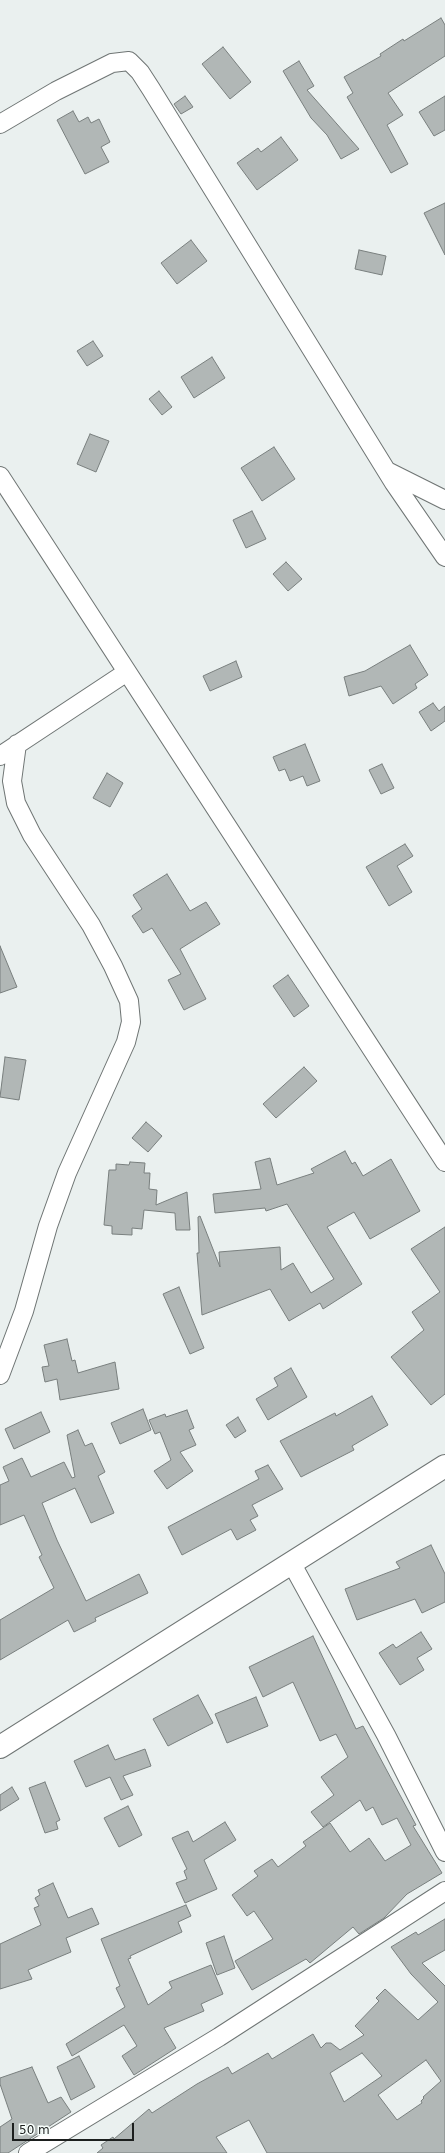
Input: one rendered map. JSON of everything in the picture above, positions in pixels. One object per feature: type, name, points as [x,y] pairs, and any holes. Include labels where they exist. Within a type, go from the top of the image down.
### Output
[{"type":"highway","points":[[0,1747],[445,1466]]},
{"type":"street","points":[[0,124],[56,91],[112,63],[129,61],[140,72],[151,89],[386,471],[445,558]]},
{"type":"street","points":[[386,471],[445,500]]},
{"type":"street","points":[[0,476],[127,672],[439,1138],[445,1162]]},
{"type":"street","points":[[0,756],[127,672]]},
{"type":"street","points":[[0,1375],[24,1311],[48,1226],[67,1173],[126,1042],[131,1022],[129,1001],[114,966],[91,925],[32,835],[16,803],[12,781],[17,744]]},
{"type":"street","points":[[292,1564],[386,1735],[445,1852]]},
{"type":"street","points":[[28,2153],[219,2037],[445,1891]]},
{"type":"building","points":[[441,18],[445,25],[445,56],[388,93],[403,115],[387,125],[408,164],[391,173],[347,97],[353,93],[344,77],[381,56],[380,54],[403,39],[404,41]]},
{"type":"building","points":[[223,47],[251,82],[230,99],[202,64]]},
{"type":"building","points":[[299,61],[314,86],[307,90],[359,149],[341,159],[327,135],[311,118],[283,71]]},
{"type":"building","points":[[185,96],[193,107],[181,114],[174,104]]},
{"type":"building","points":[[445,96],[445,130],[434,136],[419,112]]},
{"type":"building","points":[[73,111],[79,122],[88,117],[91,123],[99,119],[110,142],[101,147],[109,162],[85,174],[57,120]]},
{"type":"building","points":[[281,137],[298,160],[257,190],[237,163],[258,148],[261,152]]},
{"type":"building","points":[[445,203],[445,255],[424,213]]},
{"type":"building","points":[[191,240],[207,261],[177,284],[161,263]]},
{"type":"building","points":[[359,250],[386,256],[382,275],[355,269]]},
{"type":"building","points":[[93,341],[103,356],[87,366],[77,351]]},
{"type":"building","points":[[212,357],[225,378],[194,398],[181,377]]},
{"type":"building","points":[[159,391],[172,407],[162,415],[149,399]]},
{"type":"building","points":[[90,434],[109,441],[96,472],[77,464]]},
{"type":"building","points":[[274,447],[295,479],[262,501],[241,468]]},
{"type":"building","points":[[252,511],[266,539],[246,548],[233,520]]},
{"type":"building","points":[[286,562],[302,579],[288,591],[273,574]]},
{"type":"building","points":[[410,645],[428,675],[415,684],[417,688],[393,704],[381,686],[349,696],[344,677],[365,671]]},
{"type":"building","points":[[236,661],[242,677],[210,691],[203,676]]},
{"type":"building","points":[[433,703],[439,711],[445,706],[445,721],[431,731],[419,712]]},
{"type":"building","points":[[305,744],[320,781],[307,786],[303,776],[290,781],[285,769],[279,771],[273,757]]},
{"type":"building","points":[[382,764],[394,788],[381,794],[369,770]]},
{"type":"building","points":[[107,773],[123,783],[110,807],[93,798]]},
{"type":"building","points":[[405,844],[413,856],[397,866],[412,892],[389,906],[366,867]]},
{"type":"building","points":[[167,874],[190,911],[206,902],[220,924],[180,949],[206,999],[184,1010],[168,980],[181,974],[152,928],[143,933],[132,916],[142,909],[133,895]]},
{"type":"building","points":[[0,946],[17,987],[0,993]]},
{"type":"building","points":[[288,975],[309,1006],[294,1017],[273,986]]},
{"type":"building","points":[[5,1057],[26,1060],[19,1100],[0,1097]]},
{"type":"building","points":[[304,1067],[317,1081],[276,1118],[263,1104]]},
{"type":"building","points":[[146,1122],[162,1136],[148,1152],[132,1138]]},
{"type":"building","points":[[345,1151],[352,1164],[355,1162],[363,1176],[391,1159],[420,1211],[370,1239],[354,1212],[327,1227],[362,1284],[323,1309],[320,1303],[289,1321],[270,1289],[202,1315],[197,1253],[199,1253],[198,1217],[200,1216],[220,1267],[219,1252],[280,1247],[281,1270],[293,1263],[311,1293],[334,1279],[287,1204],[266,1211],[265,1208],[215,1213],[213,1194],[261,1189],[255,1162],[270,1158],[277,1185],[314,1173],[311,1169]]},
{"type":"building","points":[[130,1162],[145,1163],[144,1173],[150,1173],[149,1189],[157,1190],[156,1205],[187,1192],[190,1230],[176,1230],[175,1213],[144,1210],[142,1229],[132,1228],[132,1235],[112,1234],[112,1226],[104,1225],[109,1170],[116,1170],[116,1164],[129,1165]]},
{"type":"building","points":[[445,1227],[445,1394],[431,1405],[391,1357],[424,1330],[412,1312],[440,1292],[411,1249]]},
{"type":"building","points":[[179,1287],[204,1348],[190,1354],[163,1294]]},
{"type":"building","points":[[67,1339],[72,1361],[75,1360],[78,1373],[115,1362],[119,1389],[60,1400],[57,1379],[45,1382],[42,1367],[49,1366],[44,1345]]},
{"type":"building","points":[[291,1368],[307,1397],[268,1420],[256,1399],[278,1386],[274,1378]]},
{"type":"building","points":[[372,1396],[388,1425],[352,1446],[354,1450],[301,1477],[280,1441],[335,1413],[336,1416]]},
{"type":"building","points":[[143,1409],[151,1430],[120,1444],[111,1423]]},
{"type":"building","points":[[187,1410],[194,1428],[189,1430],[196,1445],[180,1452],[193,1471],[167,1489],[154,1471],[171,1460],[160,1432],[155,1434],[149,1420],[165,1414],[166,1417]]},
{"type":"building","points":[[41,1412],[50,1432],[14,1449],[5,1429]]},
{"type":"building","points":[[238,1417],[246,1431],[235,1438],[226,1425]]},
{"type":"building","points":[[78,1430],[85,1446],[92,1443],[105,1472],[98,1476],[114,1513],[91,1523],[75,1488],[42,1503],[57,1540],[86,1601],[139,1574],[148,1593],[95,1618],[96,1621],[74,1632],[68,1620],[0,1660],[0,1620],[54,1588],[39,1557],[42,1555],[24,1515],[0,1525],[0,1485],[9,1481],[3,1467],[22,1458],[31,1477],[64,1462],[72,1478],[75,1477],[67,1435]]},
{"type":"building","points":[[268,1465],[283,1489],[252,1505],[258,1516],[250,1520],[256,1530],[237,1540],[231,1529],[182,1555],[168,1527],[259,1479],[255,1471]]},
{"type":"building","points":[[431,1545],[445,1574],[445,1602],[422,1613],[415,1599],[357,1620],[345,1589],[400,1568],[396,1562]]},
{"type":"building","points":[[421,1632],[432,1649],[417,1658],[424,1670],[400,1685],[379,1653],[393,1644],[396,1648]]},
{"type":"building","points":[[313,1636],[356,1729],[363,1726],[416,1825],[413,1826],[442,1873],[407,1894],[384,1918],[359,1934],[353,1927],[310,1963],[306,1959],[252,1990],[235,1961],[273,1939],[254,1911],[247,1916],[232,1895],[258,1876],[254,1871],[272,1859],[278,1867],[306,1846],[303,1842],[330,1823],[350,1852],[369,1838],[385,1861],[411,1845],[397,1818],[382,1825],[373,1807],[366,1811],[360,1800],[323,1827],[311,1812],[334,1795],[321,1777],[348,1757],[336,1734],[320,1741],[293,1682],[263,1697],[249,1667]]},
{"type":"building","points":[[198,1695],[213,1723],[168,1746],[153,1719]]},
{"type":"building","points":[[256,1697],[268,1726],[227,1743],[215,1714]]},
{"type":"building","points":[[108,1745],[115,1760],[145,1749],[151,1766],[123,1776],[133,1795],[121,1800],[110,1777],[86,1787],[74,1761]]},
{"type":"building","points":[[45,1782],[60,1820],[56,1822],[58,1829],[45,1833],[29,1788]]},
{"type":"building","points":[[12,1787],[19,1799],[0,1811],[0,1795]]},
{"type":"building","points":[[128,1806],[142,1835],[119,1847],[104,1818]]},
{"type":"building","points":[[225,1822],[236,1840],[204,1860],[217,1889],[185,1903],[176,1883],[187,1879],[184,1871],[187,1869],[172,1838],[188,1831],[193,1842]]},
{"type":"building","points":[[53,1883],[68,1918],[92,1908],[99,1924],[66,1938],[71,1952],[28,1970],[32,1979],[0,1989],[0,1944],[41,1925],[34,1908],[39,1906],[35,1898],[40,1895],[38,1890]]},
{"type":"building","points":[[186,1905],[191,1916],[178,1922],[182,1932],[130,1956],[131,1958],[128,1959],[148,2005],[172,1988],[169,1982],[211,1965],[223,1994],[201,2004],[204,2011],[164,2028],[176,2048],[134,2075],[122,2056],[137,2046],[124,2025],[72,2056],[66,2044],[125,2007],[116,1988],[120,1986],[101,1939]]},
{"type":"building","points":[[445,1919],[445,1950],[422,1963],[445,1986],[445,2153],[267,2153],[249,2120],[216,2137],[227,2153],[97,2153],[103,2148],[101,2145],[113,2137],[114,2139],[149,2109],[152,2113],[197,2084],[228,2067],[232,2074],[268,2053],[272,2059],[313,2034],[321,2048],[326,2043],[331,2043],[340,2050],[364,2035],[355,2026],[379,2001],[376,1998],[385,1989],[418,2020],[438,2002],[411,1974],[391,1947],[416,1932],[418,1935]],"holes":[[[362,2053],[382,2076],[344,2102],[330,2073]],[[426,2060],[441,2081],[423,2097],[424,2098],[421,2101],[422,2103],[397,2120],[378,2095]]]},
{"type":"building","points":[[224,1936],[235,1968],[217,1975],[206,1943]]},
{"type":"building","points":[[79,2056],[95,2087],[71,2100],[57,2067]]},
{"type":"building","points":[[32,2067],[48,2103],[61,2097],[71,2112],[8,2153],[0,2153],[0,2127],[12,2119],[0,2084],[0,2078]]}]
